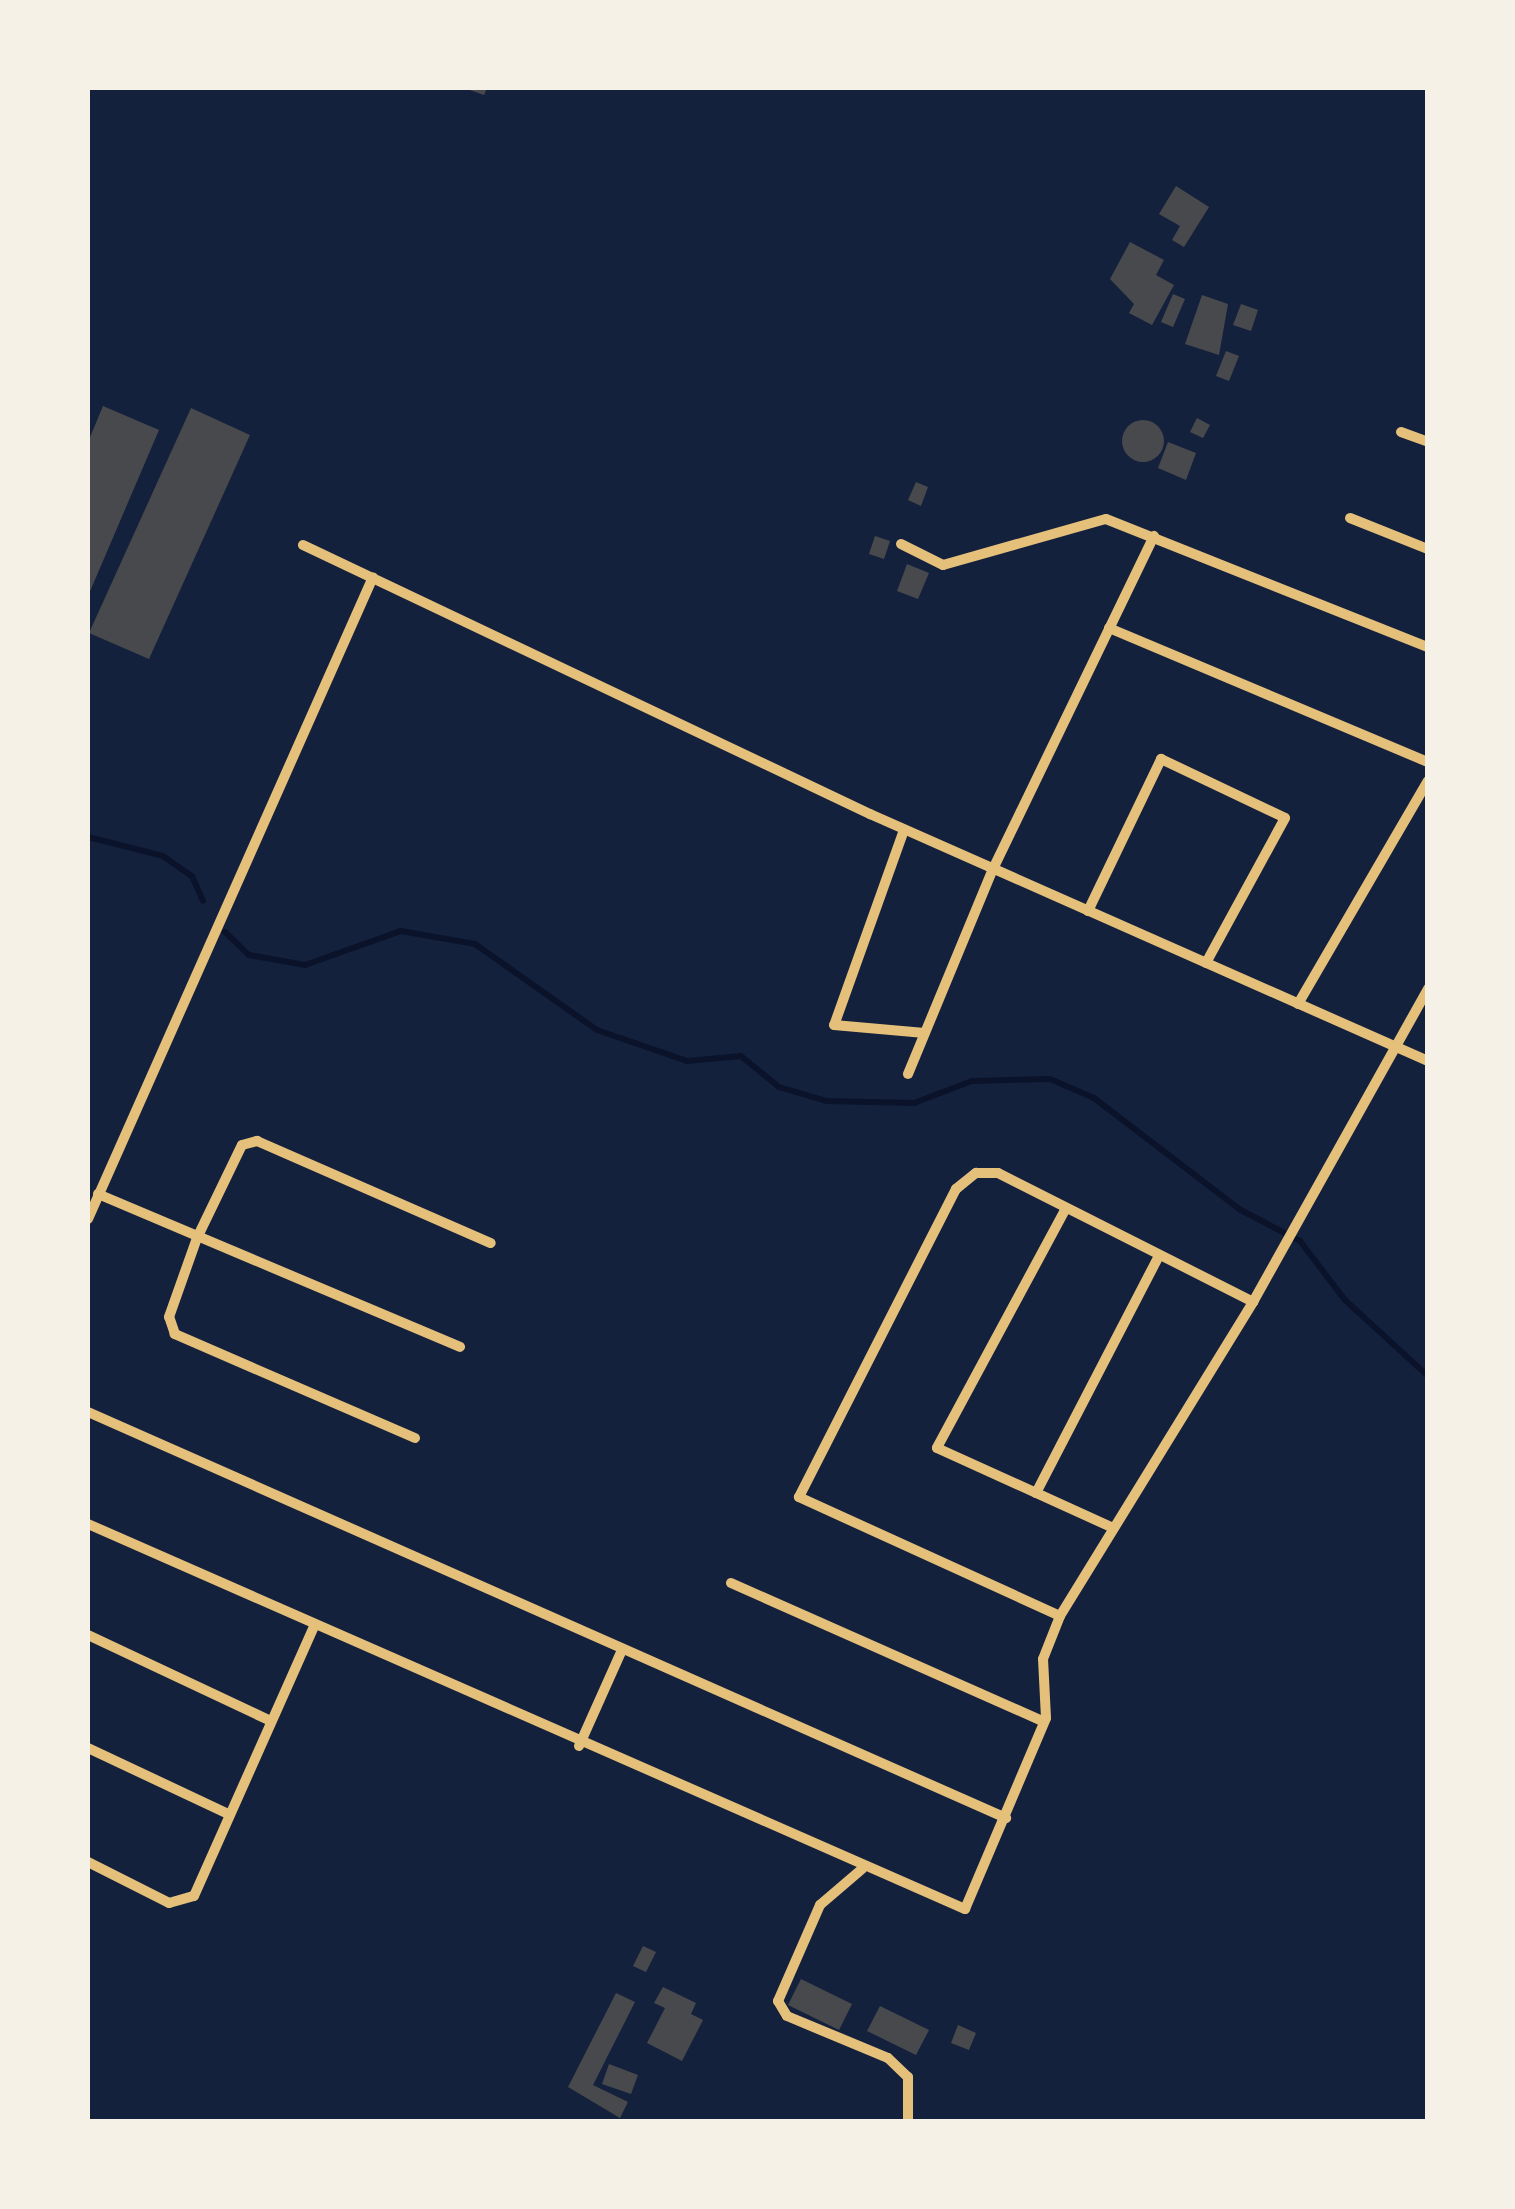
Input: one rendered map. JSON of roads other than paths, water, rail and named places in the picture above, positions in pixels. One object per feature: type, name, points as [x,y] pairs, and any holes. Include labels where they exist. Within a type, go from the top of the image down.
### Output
[{"type":"street","points":[[1401,432],[1428,442]]},
{"type":"street","points":[[1350,518],[1428,549]]},
{"type":"street","points":[[901,544],[944,565],[1096,519],[1154,536],[1428,647]]},
{"type":"street","points":[[908,1074],[992,869],[1154,536]]},
{"type":"street","points":[[303,545],[904,830],[1428,1061]]},
{"type":"street","points":[[88,1219],[372,577]]},
{"type":"street","points":[[1109,628],[1428,762]]},
{"type":"street","points":[[1088,911],[1161,759],[1286,818],[1206,963]]},
{"type":"street","points":[[1298,1004],[1428,780]]},
{"type":"street","points":[[904,830],[834,1025],[924,1033]]},
{"type":"street","points":[[88,1524],[579,1746],[862,1869],[966,1909],[1044,1722],[1043,1659],[1060,1616],[1253,1302],[1428,990]]},
{"type":"street","points":[[415,1438],[175,1334],[168,1317],[197,1238],[242,1145],[257,1142],[491,1243]]},
{"type":"street","points":[[1060,1616],[798,1497],[956,1189],[976,1174],[998,1172],[1065,1210],[1253,1302]]},
{"type":"street","points":[[98,1194],[460,1347]]},
{"type":"street","points":[[1065,1210],[938,1448],[1113,1528]]},
{"type":"street","points":[[1036,1493],[1160,1256]]},
{"type":"street","points":[[88,1412],[621,1652],[1006,1818]]},
{"type":"street","points":[[731,1583],[1044,1722]]},
{"type":"street","points":[[88,1862],[183,1904],[314,1627]]},
{"type":"street","points":[[88,1635],[271,1722]]},
{"type":"street","points":[[579,1746],[621,1652]]},
{"type":"street","points":[[88,1748],[228,1814]]},
{"type":"street","points":[[862,1869],[820,1905],[778,2001],[787,2016],[888,2058],[908,2077],[908,2122]]},
{"type":"waterway","points":[[88,837],[163,856],[192,876],[203,901]]},
{"type":"waterway","points":[[225,932],[249,955],[305,965],[401,931],[475,944],[597,1030],[687,1061],[741,1056],[779,1087],[826,1101],[914,1103],[972,1081],[1050,1079],[1094,1098],[1239,1209],[1300,1241],[1345,1300],[1428,1376]]}]
